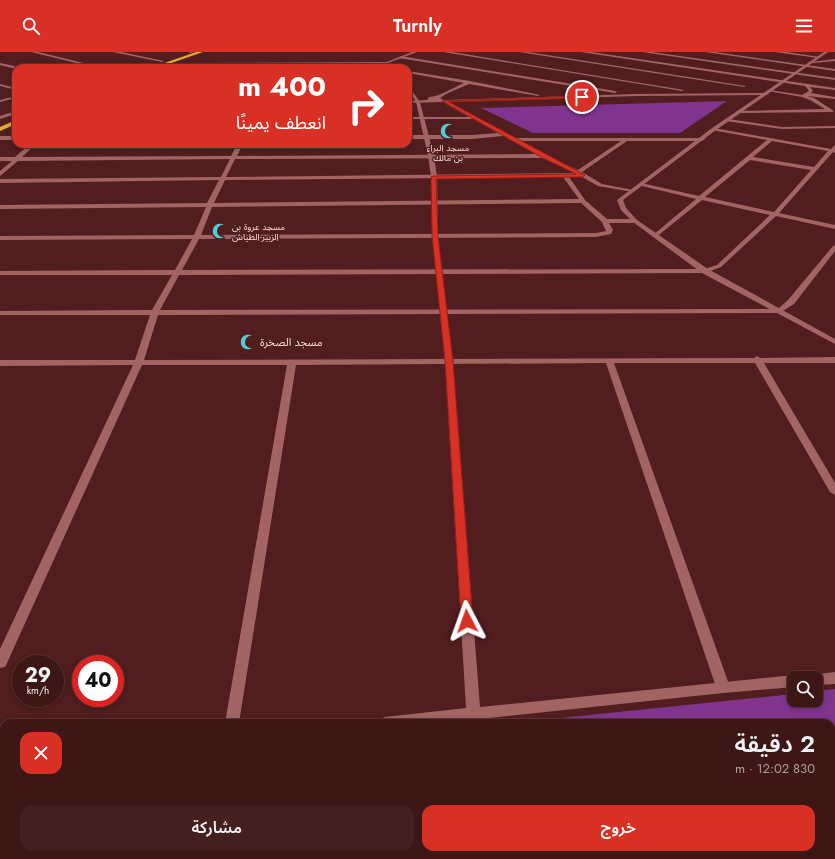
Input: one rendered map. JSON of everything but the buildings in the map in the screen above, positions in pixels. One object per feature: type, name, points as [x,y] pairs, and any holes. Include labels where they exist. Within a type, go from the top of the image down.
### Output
[{"type":"highway","points":[[156,64],[191,52]]},
{"type":"highway","points":[[161,64],[201,52]]},
{"type":"highway","points":[[0,125],[12,120]]},
{"type":"highway","points":[[0,129],[12,124]]},
{"type":"street","points":[[33,52],[85,64]]},
{"type":"street","points":[[115,52],[162,61]]},
{"type":"street","points":[[178,64],[386,63],[415,52]]},
{"type":"street","points":[[445,52],[708,94]]},
{"type":"street","points":[[521,52],[744,86]]},
{"type":"street","points":[[554,57],[566,52]]},
{"type":"street","points":[[583,52],[784,81],[835,90]]},
{"type":"street","points":[[644,52],[835,79]]},
{"type":"street","points":[[630,73],[670,52]]},
{"type":"street","points":[[707,52],[809,64],[835,70]]},
{"type":"street","points":[[777,52],[818,57]]},
{"type":"street","points":[[826,52],[769,93],[753,102],[741,112],[714,129],[631,191],[620,200],[620,204],[635,221],[705,270],[835,342]]},
{"type":"street","points":[[529,57],[536,54]]},
{"type":"street","points":[[400,57],[637,95]]},
{"type":"street","points":[[507,66],[522,60]]},
{"type":"street","points":[[809,64],[835,60]]},
{"type":"street","points":[[0,64],[12,67]]},
{"type":"street","points":[[482,77],[500,69]]},
{"type":"street","points":[[412,73],[531,93],[543,98]]},
{"type":"street","points":[[611,82],[623,76]]},
{"type":"street","points":[[733,94],[757,77]]},
{"type":"street","points":[[441,100],[444,93],[476,80]]},
{"type":"street","points":[[0,85],[12,88]]},
{"type":"street","points":[[807,85],[807,94],[812,99],[833,111]]},
{"type":"street","points":[[582,97],[605,86]]},
{"type":"street","points":[[807,94],[835,90]]},
{"type":"street","points":[[412,92],[418,102],[431,156],[434,177],[435,236],[449,361],[473,713]]},
{"type":"street","points":[[412,102],[637,95],[769,93],[835,96]]},
{"type":"street","points":[[0,101],[12,98]]},
{"type":"street","points":[[441,100],[543,156],[600,185],[631,191]]},
{"type":"street","points":[[824,106],[835,106]]},
{"type":"street","points":[[741,112],[833,111]]},
{"type":"street","points":[[0,112],[12,116]]},
{"type":"street","points":[[0,118],[12,114]]},
{"type":"street","points":[[412,118],[474,118]]},
{"type":"street","points":[[728,120],[782,128],[835,127]]},
{"type":"street","points":[[714,129],[834,149]]},
{"type":"street","points":[[412,137],[472,137],[504,134]]},
{"type":"street","points":[[0,138],[12,138]]},
{"type":"street","points":[[512,139],[702,139]]},
{"type":"street","points":[[655,236],[772,139]]},
{"type":"street","points":[[0,181],[565,176],[580,174],[625,140]]},
{"type":"street","points":[[0,174],[28,148]]},
{"type":"street","points":[[0,663],[138,362],[155,312],[196,238],[209,206],[238,148]]},
{"type":"street","points":[[0,273],[714,269],[775,214],[834,149]]},
{"type":"street","points":[[0,159],[543,156]]},
{"type":"street","points":[[750,158],[815,169]]},
{"type":"street","points":[[0,238],[196,238],[608,233],[610,230],[604,221],[583,201],[565,176]]},
{"type":"street","points":[[641,185],[835,227]]},
{"type":"street","points":[[0,207],[583,201]]},
{"type":"street","points":[[604,221],[635,221]]},
{"type":"street","points":[[0,313],[444,310],[780,311],[791,302],[835,247]]},
{"type":"street","points":[[0,363],[757,359],[835,360]]},
{"type":"street","points":[[757,359],[835,492]]},
{"type":"street","points":[[609,360],[723,687]]},
{"type":"street","points":[[233,719],[292,362]]},
{"type":"street","points":[[823,679],[835,678]]},
{"type":"street","points":[[420,719],[787,682]]},
{"type":"shaded area","points":[[727,101],[680,133],[533,133],[481,108]]},
{"type":"shaded area","points":[[835,689],[835,719],[551,719],[787,695],[787,707],[823,707],[823,690]]},
{"type":"place","name":"مسجد البراء بن مالك","points":[[448,131]]},
{"type":"place","name":"مسجد عروة بن الزبير-الطياش","points":[[220,231]]},
{"type":"place","name":"مسجد الصخرة","points":[[248,342]]},
{"type":"route","points":[[467,621],[449,361],[435,236],[434,177],[583,175],[543,156],[444,101],[582,97]]}]
